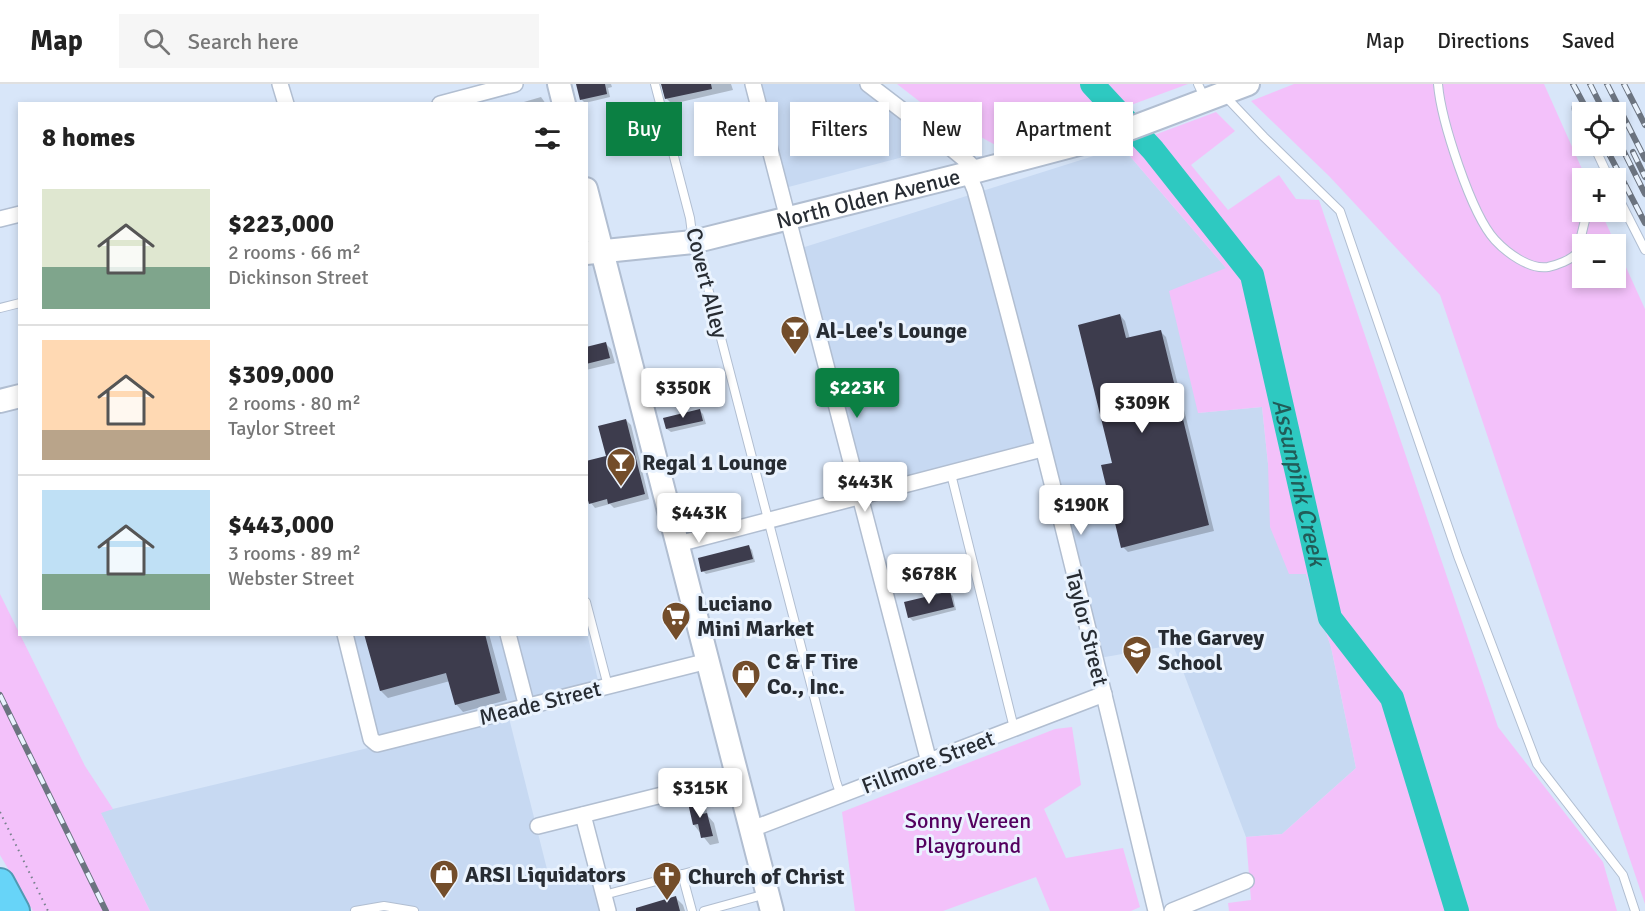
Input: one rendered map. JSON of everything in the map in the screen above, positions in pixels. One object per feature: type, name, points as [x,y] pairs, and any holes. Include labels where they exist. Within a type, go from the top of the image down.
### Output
[{"type":"highway","points":[[0,883],[15,911]]},
{"type":"street","points":[[280,84],[285,102]]},
{"type":"street","points":[[459,101],[515,84]]},
{"type":"street","points":[[559,84],[564,102]]},
{"type":"street","points":[[753,84],[929,762]]},
{"type":"street","points":[[868,84],[969,162],[972,172]]},
{"type":"street","name":"North Olden Avenue","points":[[595,252],[693,242],[972,172],[1113,135],[1162,116],[1209,92],[1248,84]]},
{"type":"street","name":"Taylor Street","points":[[972,172],[1104,694],[1156,911]]},
{"type":"street","points":[[588,203],[595,252],[678,544],[770,902]]},
{"type":"street","points":[[0,219],[18,214]]},
{"type":"street","points":[[0,401],[18,396]]},
{"type":"street","points":[[678,544],[1042,449]]},
{"type":"street","name":"Meade Street","points":[[346,636],[373,742],[377,744],[708,661]]},
{"type":"street","points":[[509,636],[527,707]]},
{"type":"street","name":"Fillmore Street","points":[[752,829],[1104,694]]},
{"type":"street","points":[[538,826],[738,776]]},
{"type":"street","points":[[583,815],[608,911]]},
{"type":"street","points":[[1172,911],[1246,881]]},
{"type":"lane","name":"Covert Alley","points":[[656,84],[687,206],[693,242],[702,265],[841,796]]},
{"type":"lane","points":[[1438,84],[1442,111],[1463,175],[1478,210],[1496,240],[1514,256],[1527,262],[1542,267],[1553,266],[1577,253],[1585,222]]},
{"type":"lane","points":[[1209,92],[1264,137],[1340,211],[1458,556],[1537,764],[1623,875],[1635,911]]},
{"type":"lane","points":[[1626,212],[1645,250]]},
{"type":"lane","points":[[0,308],[18,304]]},
{"type":"lane","points":[[951,474],[1014,728]]},
{"type":"lane","points":[[588,610],[608,686]]},
{"type":"lane","points":[[604,895],[694,871]]},
{"type":"lane","points":[[682,874],[692,911]]},
{"type":"lane","points":[[704,911],[770,902]]},
{"type":"lane","points":[[355,911],[384,906],[414,911]]},
{"type":"path","points":[[0,812],[48,911]]},
{"type":"shaded area","points":[[750,84],[866,84],[901,110],[901,156],[907,156],[777,190],[768,156],[778,156],[778,102],[755,102]]},
{"type":"shaded area","points":[[1093,156],[1130,156],[1226,268],[1198,413],[1262,407],[1268,464],[1289,573],[1306,574],[1331,647],[1356,768],[1282,834],[1246,837],[1173,645],[1094,659],[1039,456],[854,501],[792,251]]},
{"type":"shaded area","points":[[339,636],[588,636],[600,689],[508,714],[551,885],[595,873],[606,911],[150,911],[100,812],[368,748]]},
{"type":"green space","points":[[897,84],[1188,84],[1133,104],[1133,102],[994,102],[994,144],[982,138],[982,102],[920,102]]},
{"type":"green space","points":[[1294,84],[1544,84],[1572,147],[1572,156],[1576,156],[1582,168],[1572,168],[1572,222],[1606,222],[1611,234],[1572,234],[1572,288],[1626,288],[1626,267],[1645,309],[1645,904],[1440,295],[1329,176],[1251,101]]},
{"type":"green space","points":[[1216,112],[1235,131],[1191,165],[1228,210],[1279,175],[1296,199],[1319,200],[1498,727],[1603,862],[1617,911],[1229,911],[1228,903],[1251,900],[1246,837],[1282,834],[1356,768],[1331,647],[1306,574],[1289,574],[1270,527],[1268,464],[1262,407],[1198,413],[1169,291],[1226,268],[1130,156],[1133,156],[1133,143]]},
{"type":"green space","points":[[0,594],[18,630],[18,636],[21,636],[85,766],[113,809],[101,813],[150,911],[33,911],[0,855]]},
{"type":"green space","name":"Sonny Vereen Playground","points":[[1072,727],[1081,785],[1044,809],[1066,858],[1123,848],[1140,907],[1131,911],[1050,911],[1036,877],[943,911],[855,911],[842,812],[1055,729]]},
{"type":"building","points":[[576,84],[605,84],[607,94],[580,100]]},
{"type":"building","points":[[661,84],[711,84],[712,89],[665,99]]},
{"type":"building","points":[[1120,314],[1126,338],[1161,330],[1209,525],[1121,548],[1101,465],[1112,463],[1078,325]]},
{"type":"building","points":[[606,342],[610,358],[588,364],[588,346]]},
{"type":"building","points":[[700,409],[703,421],[666,429],[663,418]]},
{"type":"building","points":[[626,419],[645,494],[608,504],[607,499],[589,504],[588,460],[606,456],[598,426]]},
{"type":"building","points":[[749,545],[753,559],[701,572],[698,558]]},
{"type":"building","points":[[950,591],[954,607],[908,618],[904,602]]},
{"type":"building","points":[[365,636],[486,636],[500,693],[455,705],[446,673],[380,691]]},
{"type":"building","points":[[699,799],[702,814],[707,813],[713,836],[701,838],[698,824],[693,825],[688,803]]},
{"type":"building","name":"Church of Christ","points":[[676,896],[680,911],[636,911],[636,908]]},
{"type":"waterway","name":"Assunpink Creek","points":[[1092,84],[1153,150],[1252,275],[1330,618],[1392,698],[1457,911]]},
{"type":"railway","points":[[1573,84],[1583,102]]},
{"type":"railway","points":[[1590,84],[1599,102]]},
{"type":"railway","points":[[1607,84],[1645,159]]},
{"type":"railway","points":[[1624,84],[1645,125]]},
{"type":"railway","points":[[1633,152],[1645,177]]},
{"type":"railway","points":[[1610,156],[1645,223]]},
{"type":"railway","points":[[1626,156],[1645,194]]},
{"type":"railway","points":[[0,695],[106,911]]},
{"type":"place","name":"Al-Lee's Lounge","points":[[795,356]]},
{"type":"place","name":"Regal 1 Lounge","points":[[621,488]]},
{"type":"place","name":"Luciano Mini Market","points":[[676,642]]},
{"type":"place","name":"The Garvey School","points":[[1137,676]]},
{"type":"place","name":"C & F Tire Co., Inc.","points":[[746,700]]},
{"type":"place","name":"ARSI Liquidators","points":[[444,900]]},
{"type":"place","name":"Church of Christ","points":[[667,902]]}]
